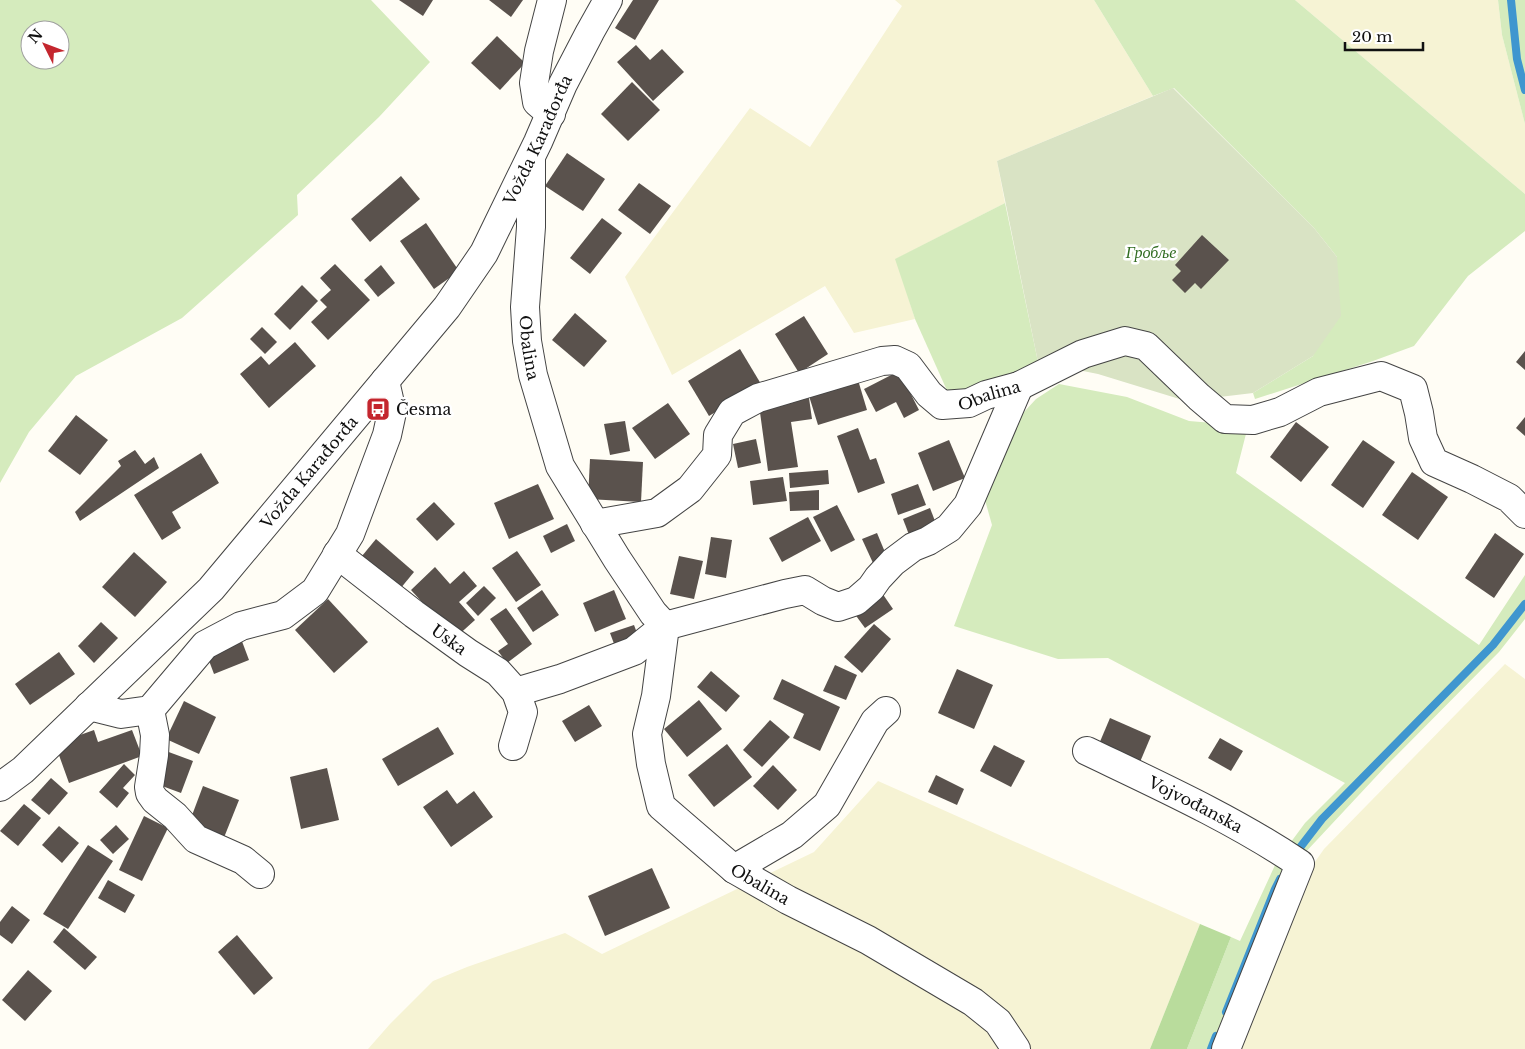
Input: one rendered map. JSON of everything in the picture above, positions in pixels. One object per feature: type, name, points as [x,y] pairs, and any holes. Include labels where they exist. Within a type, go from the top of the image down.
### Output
[{"type":"street","points":[[551,114],[536,102],[534,82],[539,51],[552,0]]},
{"type":"street","name":"Vožda Karađorđa","points":[[0,787],[23,770],[211,589],[447,307],[484,253],[531,158],[563,84],[608,0]]},
{"type":"street","name":"Obalina","points":[[531,158],[532,227],[525,307],[527,341],[533,375],[560,466],[653,613],[665,626]]},
{"type":"street","points":[[1019,386],[1083,354],[1125,341],[1146,346],[1198,397],[1225,419],[1253,420],[1280,412],[1319,392],[1381,376],[1413,389],[1423,438],[1434,462],[1509,498],[1525,514]]},
{"type":"street","name":"Obalina","points":[[595,524],[657,513],[690,490],[717,455],[718,435],[732,412],[758,398],[882,362],[896,360],[908,366],[929,394],[942,405],[969,403],[986,395],[1019,386]]},
{"type":"street","points":[[89,706],[121,714],[150,710],[204,645],[241,626],[283,615],[315,591],[350,534],[387,435],[392,412],[385,381]]},
{"type":"street","name":"Obalina","points":[[665,626],[805,590],[838,608],[856,601],[871,588],[893,562],[912,547],[928,541],[949,528],[968,505],[1019,386]]},
{"type":"street","name":"Uska","points":[[337,554],[414,614],[498,672],[516,692],[523,712],[513,746]]},
{"type":"street","points":[[516,692],[560,679],[634,651],[665,626]]},
{"type":"street","name":"Obalina","points":[[665,626],[656,696],[647,734],[651,764],[661,806],[734,869],[788,900],[868,940],[973,1002],[998,1022],[1016,1049]]},
{"type":"street","points":[[150,710],[155,735],[149,787],[150,793],[196,839],[243,860],[260,874]]},
{"type":"street","points":[[734,869],[792,835],[827,805],[875,721],[886,710]]},
{"type":"street","name":"Vojvođanska","points":[[1087,751],[1200,805],[1276,847],[1300,864],[1226,1049]]},
{"type":"shaded area","points":[[895,0],[1094,0],[1153,96],[997,161],[1005,203],[896,259],[915,319],[854,333],[825,286],[672,375],[625,277],[750,108],[810,147],[902,6]]},
{"type":"shaded area","points":[[1295,0],[1498,0],[1502,35],[1525,124],[1525,194]]},
{"type":"shaded area","points":[[1505,664],[1525,679],[1525,1049],[1233,1049],[1301,882],[1324,849]]},
{"type":"shaded area","points":[[878,781],[1200,924],[1150,1049],[368,1049],[433,981],[467,967],[565,933],[602,954],[814,852]]},
{"type":"green space","points":[[0,0],[371,0],[430,62],[379,117],[297,195],[298,215],[182,318],[76,376],[29,432],[0,483]]},
{"type":"green space","points":[[1094,0],[1295,0],[1525,194],[1525,231],[1468,276],[1414,346],[1255,399],[1253,393],[1313,356],[1337,257],[1314,228],[1174,88],[1153,96]]},
{"type":"green space","points":[[1498,0],[1525,0],[1525,124],[1502,35]]},
{"type":"green space","name":"Гробље","points":[[1173,88],[1314,228],[1337,257],[1341,316],[1313,356],[1253,393],[1186,401],[1098,374],[1038,362],[997,161]]},
{"type":"green space","points":[[1005,203],[1038,362],[1021,375],[949,395],[915,319],[895,259]]},
{"type":"green space","points":[[1059,384],[1127,397],[1189,421],[1248,426],[1236,473],[1479,645],[1525,575],[1525,619],[1499,652],[1386,766],[1302,856],[1288,846],[1305,823],[1345,783],[1108,658],[1058,659],[954,626],[992,525],[983,493],[1012,425],[1036,399]]},
{"type":"green space","points":[[1276,863],[1290,874],[1217,1049],[1187,1049],[1231,937],[1240,941]]},
{"type":"green space","points":[[1200,924],[1231,937],[1187,1049],[1150,1049]]},
{"type":"building","points":[[399,0],[433,0],[423,16]]},
{"type":"building","points":[[489,0],[523,0],[511,17]]},
{"type":"building","points":[[633,0],[659,0],[635,40],[615,28]]},
{"type":"building","points":[[497,36],[525,63],[500,90],[471,63]]},
{"type":"building","points":[[636,45],[650,60],[662,49],[684,72],[653,101],[617,62]]},
{"type":"building","points":[[632,82],[660,110],[628,141],[601,114]]},
{"type":"building","points":[[567,153],[605,179],[583,211],[545,186]]},
{"type":"building","points":[[401,176],[420,199],[370,242],[351,219]]},
{"type":"building","points":[[639,183],[671,206],[650,234],[618,210]]},
{"type":"building","points":[[602,218],[622,233],[590,274],[570,258]]},
{"type":"building","points":[[426,223],[459,271],[434,289],[400,241]]},
{"type":"building","points":[[1202,235],[1229,260],[1201,289],[1195,283],[1185,293],[1172,280],[1181,271],[1175,265]]},
{"type":"building","points":[[335,264],[370,300],[328,340],[311,322],[327,307],[320,300],[331,290],[320,278]]},
{"type":"building","points":[[381,265],[395,283],[378,297],[364,280]]},
{"type":"building","points":[[302,285],[318,301],[290,330],[274,314]]},
{"type":"building","points":[[575,313],[607,341],[584,367],[552,340]]},
{"type":"building","points":[[804,316],[828,354],[799,373],[775,334]]},
{"type":"building","points":[[262,327],[277,342],[265,354],[250,339]]},
{"type":"building","points":[[295,342],[316,366],[269,408],[240,374],[261,356],[269,365]]},
{"type":"building","points":[[740,349],[761,384],[709,416],[688,381]]},
{"type":"building","points":[[1525,351],[1525,370],[1516,362]]},
{"type":"building","points":[[899,371],[919,410],[904,418],[896,402],[876,412],[864,389]]},
{"type":"building","points":[[858,380],[867,410],[818,425],[809,396]]},
{"type":"building","points":[[809,398],[812,419],[791,422],[798,467],[768,471],[759,405]]},
{"type":"building","points":[[668,403],[690,434],[655,459],[632,428]]},
{"type":"building","points":[[76,415],[108,440],[80,475],[48,451]]},
{"type":"building","points":[[1525,417],[1525,436],[1516,428]]},
{"type":"building","points":[[625,421],[630,451],[610,455],[604,424]]},
{"type":"building","points":[[1296,422],[1329,447],[1301,482],[1270,457]]},
{"type":"building","points":[[858,428],[870,460],[876,458],[885,483],[858,493],[837,436]]},
{"type":"building","points":[[756,439],[761,463],[738,468],[733,444]]},
{"type":"building","points":[[949,440],[965,478],[933,491],[918,453]]},
{"type":"building","points":[[1363,440],[1395,462],[1363,508],[1331,485]]},
{"type":"building","points":[[135,450],[145,464],[154,457],[159,468],[80,521],[75,512],[121,466],[118,461]]},
{"type":"building","points":[[201,453],[219,483],[172,512],[181,528],[162,540],[134,495]]},
{"type":"building","points":[[590,459],[643,462],[641,502],[588,499]]},
{"type":"building","points":[[828,470],[829,484],[790,488],[789,473]]},
{"type":"building","points":[[1412,472],[1448,497],[1418,540],[1382,515]]},
{"type":"building","points":[[783,477],[787,501],[753,505],[750,481]]},
{"type":"building","points":[[538,484],[554,519],[509,539],[494,503]]},
{"type":"building","points":[[918,484],[926,505],[898,515],[891,494]]},
{"type":"building","points":[[819,490],[819,510],[790,511],[789,492]]},
{"type":"building","points":[[434,502],[455,524],[437,541],[416,519]]},
{"type":"building","points":[[837,505],[855,540],[831,552],[813,517]]},
{"type":"building","points":[[930,508],[938,529],[911,540],[903,519]]},
{"type":"building","points":[[808,517],[821,541],[782,562],[769,538]]},
{"type":"building","points":[[567,524],[575,541],[551,553],[543,536]]},
{"type":"building","points":[[877,533],[887,557],[873,563],[862,539]]},
{"type":"building","points":[[1495,533],[1524,554],[1494,598],[1465,578]]},
{"type":"building","points":[[711,537],[732,540],[726,578],[705,574]]},
{"type":"building","points":[[376,539],[414,572],[400,589],[362,556]]},
{"type":"building","points":[[517,551],[541,585],[516,602],[492,568]]},
{"type":"building","points":[[134,552],[167,582],[135,617],[102,587]]},
{"type":"building","points":[[679,556],[703,561],[694,599],[670,594]]},
{"type":"building","points":[[435,567],[450,584],[464,571],[477,586],[459,602],[475,620],[455,638],[411,590]]},
{"type":"building","points":[[484,586],[496,598],[478,616],[466,603]]},
{"type":"building","points":[[542,590],[559,615],[533,632],[517,608]]},
{"type":"building","points":[[614,590],[626,619],[595,632],[583,603]]},
{"type":"building","points":[[882,593],[893,609],[865,628],[854,613]]},
{"type":"building","points":[[328,599],[368,642],[334,673],[295,630]]},
{"type":"building","points":[[506,608],[532,644],[507,663],[498,651],[508,644],[490,619]]},
{"type":"building","points":[[101,622],[118,638],[94,663],[78,646]]},
{"type":"building","points":[[874,624],[891,639],[862,673],[844,657]]},
{"type":"building","points":[[634,625],[640,641],[616,649],[610,633]]},
{"type":"building","points":[[240,636],[249,660],[214,674],[205,650]]},
{"type":"building","points":[[59,652],[75,674],[30,705],[15,684]]},
{"type":"building","points":[[835,665],[857,675],[846,700],[823,691]]},
{"type":"building","points":[[957,669],[993,685],[974,729],[938,713]]},
{"type":"building","points":[[711,671],[740,696],[726,712],[697,687]]},
{"type":"building","points":[[782,679],[840,707],[820,751],[793,738],[804,714],[773,699]]},
{"type":"building","points":[[699,700],[722,729],[687,757],[664,729]]},
{"type":"building","points":[[184,701],[216,717],[199,754],[166,739]]},
{"type":"building","points":[[589,705],[602,726],[575,742],[562,721]]},
{"type":"building","points":[[1110,718],[1151,736],[1140,762],[1099,744]]},
{"type":"building","points":[[770,720],[790,737],[762,767],[743,750]]},
{"type":"building","points":[[438,727],[454,754],[398,786],[382,759]]},
{"type":"building","points":[[94,730],[98,742],[132,730],[142,756],[69,783],[55,744]]},
{"type":"building","points":[[1220,738],[1243,751],[1231,771],[1208,758]]},
{"type":"building","points":[[727,744],[752,777],[714,807],[688,775]]},
{"type":"building","points":[[994,745],[1025,761],[1011,787],[980,771]]},
{"type":"building","points":[[166,751],[193,761],[181,793],[154,783]]},
{"type":"building","points":[[124,764],[135,775],[123,788],[129,793],[117,808],[99,792]]},
{"type":"building","points":[[773,765],[797,790],[778,810],[753,786]]},
{"type":"building","points":[[327,768],[339,820],[301,829],[290,777]]},
{"type":"building","points":[[936,775],[964,789],[957,805],[928,792]]},
{"type":"building","points":[[51,778],[68,793],[49,815],[31,800]]},
{"type":"building","points":[[203,786],[239,800],[223,840],[188,826]]},
{"type":"building","points":[[447,790],[457,804],[474,791],[493,817],[451,847],[423,807]]},
{"type":"building","points":[[24,804],[41,818],[18,846],[0,831]]},
{"type":"building","points":[[144,816],[168,828],[142,881],[119,870]]},
{"type":"building","points":[[116,825],[129,839],[113,854],[100,840]]},
{"type":"building","points":[[59,826],[79,843],[62,863],[42,845]]},
{"type":"building","points":[[88,845],[113,861],[68,929],[43,914]]},
{"type":"building","points":[[652,868],[670,908],[605,936],[588,896]]},
{"type":"building","points":[[108,880],[135,895],[125,913],[98,898]]},
{"type":"building","points":[[12,906],[30,920],[12,944],[0,935],[0,922]]},
{"type":"building","points":[[64,928],[97,957],[85,970],[53,942]]},
{"type":"building","points":[[237,935],[273,978],[254,995],[218,952]]},
{"type":"building","points":[[28,970],[52,991],[25,1021],[2,1000]]},
{"type":"waterway","points":[[1511,0],[1517,59],[1525,90]]},
{"type":"waterway","points":[[1295,854],[1322,819],[1493,645],[1525,604]]},
{"type":"waterway","points":[[1226,1012],[1280,879]]},
{"type":"waterway","points":[[1211,1049],[1216,1036]]},
{"type":"place","name":"Česma","points":[[378,409]]}]
